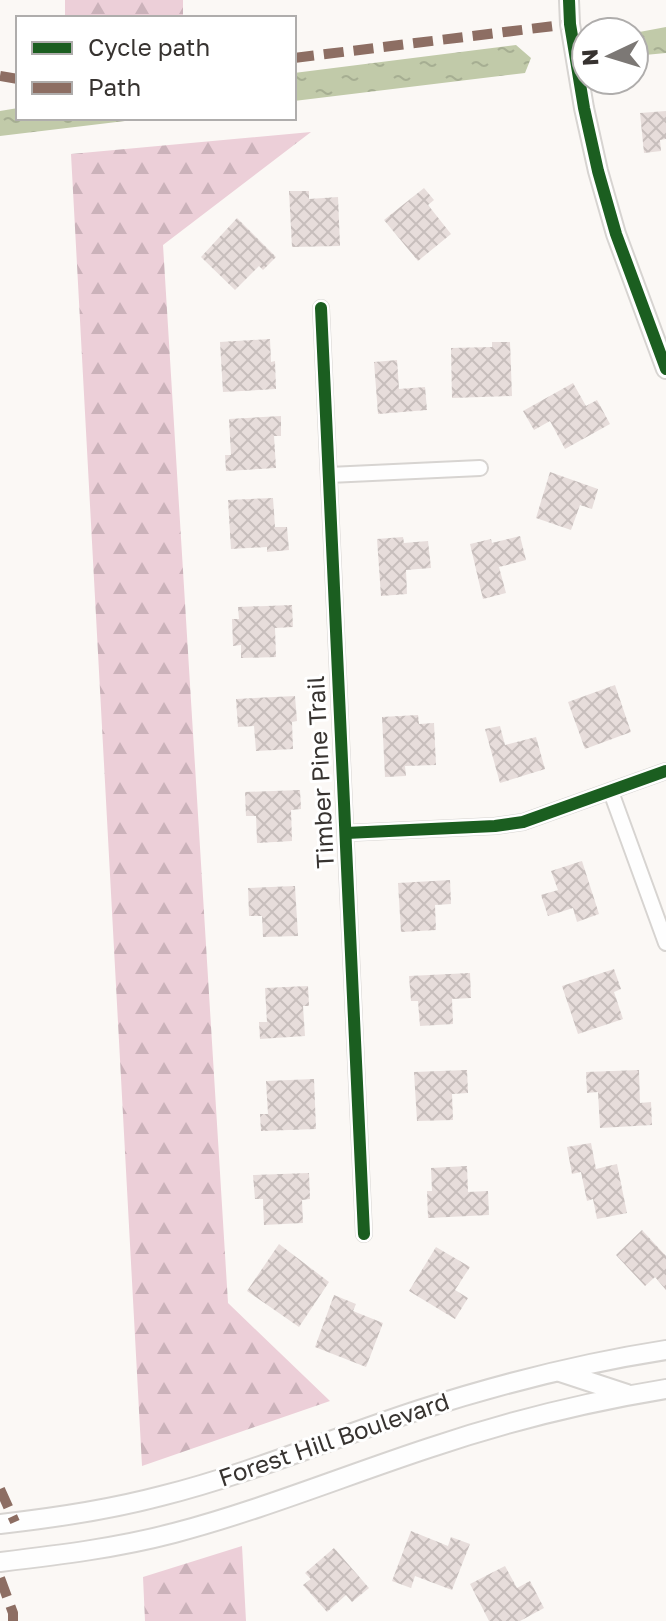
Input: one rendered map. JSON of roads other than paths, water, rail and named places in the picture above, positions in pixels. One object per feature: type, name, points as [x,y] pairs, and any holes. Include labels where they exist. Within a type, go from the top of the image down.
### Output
[{"type":"main road","points":[[569,0],[584,108],[598,171],[616,234],[666,366]]},
{"type":"main road","name":"Forest Hill Boulevard","points":[[0,1524],[97,1510],[161,1496],[478,1392],[558,1371],[666,1350]]},
{"type":"main road","points":[[558,1371],[631,1395]]},
{"type":"main road","name":"Forest Hill Boulevard","points":[[0,1562],[110,1547],[173,1533],[475,1434],[570,1408],[666,1389]]},
{"type":"street","name":"Timber Pine Trail","points":[[321,308],[364,1234]]},
{"type":"street","points":[[329,475],[480,468]]},
{"type":"street","points":[[346,833],[523,822],[666,771]]},
{"type":"street","points":[[611,792],[666,943]]},
{"type":"water","points":[[666,27],[666,53],[650,54],[650,30]]},
{"type":"water","points":[[516,45],[531,58],[525,73],[296,101],[296,73]]},
{"type":"water","points":[[16,108],[16,120],[133,120],[0,136],[0,111]]}]
